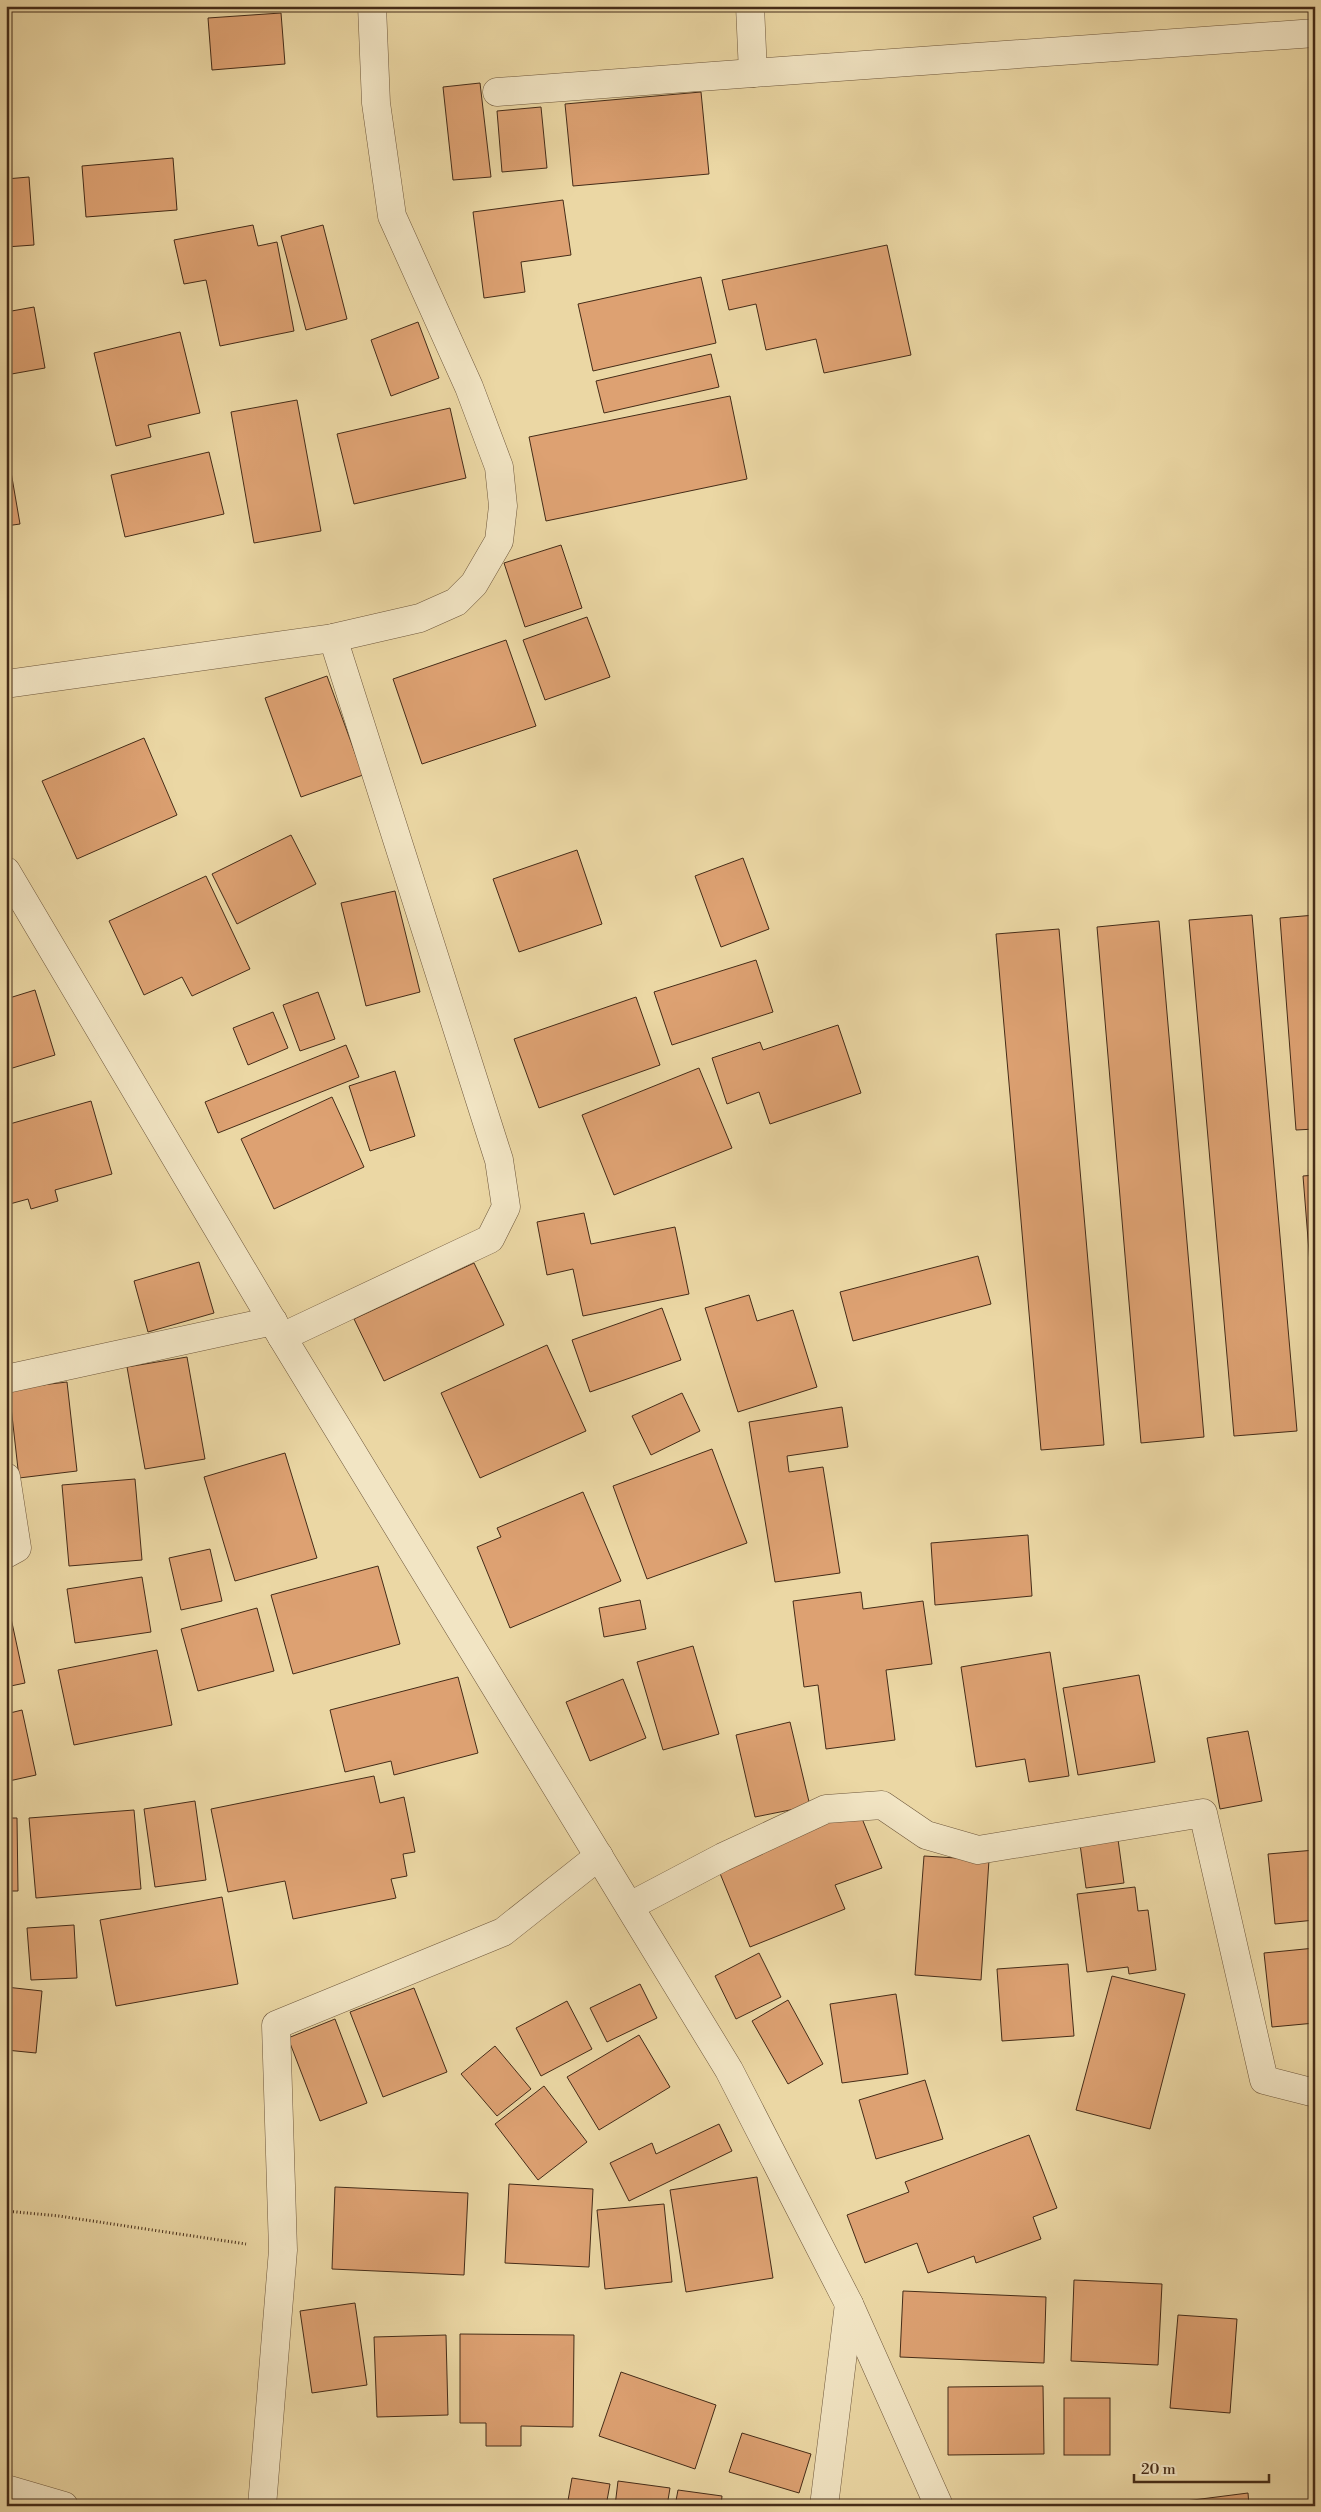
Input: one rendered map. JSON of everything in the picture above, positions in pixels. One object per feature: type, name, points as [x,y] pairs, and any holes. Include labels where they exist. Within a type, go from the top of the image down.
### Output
[{"type":"street","points":[[6,684],[333,638],[420,618],[456,602],[474,584],[499,541],[503,506],[499,467],[469,387],[392,216],[376,103],[372,6]]},
{"type":"street","points":[[750,6],[753,73]]},
{"type":"street","points":[[497,92],[1315,33]]},
{"type":"street","points":[[6,1379],[278,1329],[490,1239],[506,1207],[493,1142],[333,638]]},
{"type":"street","points":[[6,871],[278,1329],[729,2070],[849,2304],[939,2506]]},
{"type":"street","points":[[6,1477],[17,1548],[6,1554]]},
{"type":"street","points":[[630,1906],[723,1857],[826,1809],[882,1805],[926,1835],[978,1850],[1203,1813],[1264,2080],[1315,2093]]},
{"type":"street","points":[[262,2506],[282,2250],[276,2025],[503,1932],[599,1856]]},
{"type":"street","points":[[824,2506],[849,2304]]},
{"type":"street","points":[[6,2489],[64,2506]]},
{"type":"path","points":[[6,2211],[59,2216],[282,2250]]},
{"type":"building","points":[[417,6],[452,6],[417,10]]},
{"type":"building","points":[[281,13],[285,64],[212,70],[208,18]]},
{"type":"building","points":[[480,83],[491,177],[453,180],[443,87]]},
{"type":"building","points":[[701,92],[709,174],[573,186],[565,104]]},
{"type":"building","points":[[541,107],[547,168],[502,172],[497,111]]},
{"type":"building","points":[[173,158],[177,210],[86,217],[82,166]]},
{"type":"building","points":[[29,177],[34,245],[6,247],[6,179]]},
{"type":"building","points":[[563,200],[571,255],[521,262],[525,292],[484,298],[473,212]]},
{"type":"building","points":[[253,225],[258,246],[277,242],[294,331],[220,346],[206,280],[184,284],[174,240]]},
{"type":"building","points":[[323,225],[347,319],[306,330],[281,236]]},
{"type":"building","points":[[887,245],[911,355],[824,373],[816,339],[766,350],[756,304],[729,310],[722,280]]},
{"type":"building","points":[[701,277],[716,343],[593,371],[578,304]]},
{"type":"building","points":[[34,307],[45,368],[6,375],[6,312]]},
{"type":"building","points":[[418,322],[439,378],[391,396],[371,340]]},
{"type":"building","points":[[180,332],[200,413],[148,425],[151,437],[116,446],[94,353]]},
{"type":"building","points":[[711,354],[719,387],[604,413],[596,381]]},
{"type":"building","points":[[730,396],[747,479],[546,521],[529,437]]},
{"type":"building","points":[[297,400],[321,531],[254,543],[231,412]]},
{"type":"building","points":[[450,408],[466,478],[354,504],[337,434]]},
{"type":"building","points":[[209,452],[224,514],[125,537],[111,475]]},
{"type":"building","points":[[10,466],[20,524],[6,526],[6,467]]},
{"type":"building","points":[[561,545],[582,608],[525,627],[504,563]]},
{"type":"building","points":[[587,617],[610,677],[545,700],[523,640]]},
{"type":"building","points":[[506,640],[536,726],[422,764],[393,679]]},
{"type":"building","points":[[327,676],[363,775],[301,797],[265,698]]},
{"type":"building","points":[[144,738],[177,815],[77,859],[42,781]]},
{"type":"building","points":[[291,835],[316,884],[237,924],[212,874]]},
{"type":"building","points":[[577,850],[602,924],[519,952],[493,879]]},
{"type":"building","points":[[743,858],[769,929],[721,947],[695,876]]},
{"type":"building","points":[[206,876],[250,969],[192,996],[182,977],[144,995],[109,921]]},
{"type":"building","points":[[395,891],[420,992],[366,1006],[341,903]]},
{"type":"building","points":[[1252,915],[1297,1431],[1234,1436],[1189,920]]},
{"type":"building","points":[[1315,915],[1315,1129],[1296,1130],[1280,918]]},
{"type":"building","points":[[1159,921],[1204,1437],[1141,1443],[1097,927]]},
{"type":"building","points":[[1059,929],[1104,1445],[1041,1450],[996,934]]},
{"type":"building","points":[[756,960],[773,1012],[672,1045],[654,992]]},
{"type":"building","points":[[35,990],[55,1055],[6,1070],[6,999]]},
{"type":"building","points":[[318,992],[335,1039],[300,1051],[283,1005]]},
{"type":"building","points":[[636,997],[660,1065],[539,1108],[514,1039]]},
{"type":"building","points":[[273,1012],[288,1048],[248,1065],[233,1028]]},
{"type":"building","points":[[838,1025],[861,1093],[770,1124],[759,1092],[727,1104],[712,1058],[760,1042],[763,1050]]},
{"type":"building","points":[[346,1045],[359,1077],[218,1133],[205,1102]]},
{"type":"building","points":[[699,1068],[732,1148],[614,1195],[582,1115]]},
{"type":"building","points":[[395,1071],[415,1136],[370,1151],[349,1086]]},
{"type":"building","points":[[332,1097],[364,1167],[274,1209],[241,1139]]},
{"type":"building","points":[[91,1101],[112,1174],[55,1190],[58,1201],[31,1209],[28,1199],[6,1205],[6,1125]]},
{"type":"building","points":[[1315,1175],[1315,1327],[1303,1176]]},
{"type":"building","points":[[584,1213],[591,1244],[675,1227],[689,1294],[583,1316],[573,1269],[547,1275],[537,1222]]},
{"type":"building","points":[[978,1256],[991,1304],[853,1341],[840,1292]]},
{"type":"building","points":[[199,1262],[214,1313],[148,1332],[134,1281]]},
{"type":"building","points":[[474,1263],[504,1325],[384,1381],[354,1319]]},
{"type":"building","points":[[749,1295],[757,1321],[793,1310],[817,1387],[738,1412],[705,1308]]},
{"type":"building","points":[[662,1308],[681,1360],[590,1392],[572,1340]]},
{"type":"building","points":[[547,1345],[586,1431],[480,1478],[441,1393]]},
{"type":"building","points":[[187,1357],[205,1459],[145,1469],[127,1367]]},
{"type":"building","points":[[67,1382],[77,1471],[19,1478],[9,1389]]},
{"type":"building","points":[[682,1393],[700,1431],[651,1455],[632,1416]]},
{"type":"building","points":[[842,1407],[848,1447],[787,1456],[789,1472],[823,1467],[840,1573],[775,1582],[749,1422]]},
{"type":"building","points":[[712,1449],[747,1543],[647,1579],[613,1486]]},
{"type":"building","points":[[285,1453],[317,1558],[235,1581],[204,1477]]},
{"type":"building","points":[[135,1479],[142,1560],[69,1566],[62,1485]]},
{"type":"building","points":[[583,1492],[621,1581],[510,1628],[477,1547],[501,1537],[497,1528]]},
{"type":"building","points":[[1028,1535],[1032,1596],[935,1605],[931,1543]]},
{"type":"building","points":[[210,1549],[222,1601],[181,1610],[169,1558]]},
{"type":"building","points":[[378,1566],[400,1644],[293,1674],[271,1595]]},
{"type":"building","points":[[142,1577],[151,1632],[75,1643],[67,1589]]},
{"type":"building","points":[[861,1592],[863,1609],[923,1601],[932,1664],[886,1670],[895,1740],[826,1749],[818,1685],[804,1687],[793,1601]]},
{"type":"building","points":[[6,1595],[25,1683],[6,1687]]},
{"type":"building","points":[[640,1600],[646,1629],[604,1637],[599,1608]]},
{"type":"building","points":[[257,1608],[274,1671],[198,1691],[181,1629]]},
{"type":"building","points":[[693,1646],[719,1734],[663,1750],[637,1662]]},
{"type":"building","points":[[157,1650],[172,1725],[74,1745],[58,1670]]},
{"type":"building","points":[[1050,1652],[1069,1776],[1029,1782],[1025,1759],[976,1767],[961,1667]]},
{"type":"building","points":[[1139,1675],[1155,1762],[1078,1775],[1063,1688]]},
{"type":"building","points":[[458,1677],[478,1753],[394,1775],[391,1761],[345,1772],[330,1710]]},
{"type":"building","points":[[623,1679],[646,1738],[590,1761],[566,1702]]},
{"type":"building","points":[[22,1710],[36,1775],[9,1781],[6,1769],[6,1714]]},
{"type":"building","points":[[790,1722],[810,1806],[755,1817],[736,1735]]},
{"type":"building","points":[[1248,1731],[1262,1801],[1220,1809],[1207,1738]]},
{"type":"building","points":[[374,1776],[380,1803],[404,1797],[415,1852],[403,1854],[407,1876],[391,1879],[396,1898],[293,1919],[285,1881],[228,1892],[211,1809]]},
{"type":"building","points":[[195,1801],[206,1880],[155,1887],[144,1809]]},
{"type":"building","points":[[134,1810],[141,1889],[36,1898],[29,1818]]},
{"type":"building","points":[[859,1811],[882,1868],[835,1885],[845,1909],[750,1947],[717,1866]]},
{"type":"building","points":[[6,1818],[17,1818],[18,1891],[6,1891]]},
{"type":"building","points":[[1117,1832],[1124,1883],[1086,1888],[1079,1837]]},
{"type":"building","points":[[1315,1850],[1315,1920],[1275,1924],[1268,1854]]},
{"type":"building","points":[[924,1856],[989,1860],[981,1980],[915,1975]]},
{"type":"building","points":[[1135,1887],[1138,1911],[1148,1910],[1156,1970],[1129,1974],[1128,1967],[1087,1972],[1077,1894]]},
{"type":"building","points":[[222,1897],[238,1984],[116,2006],[100,1920]]},
{"type":"building","points":[[74,1925],[77,1978],[31,1980],[27,1928]]},
{"type":"building","points":[[1315,1948],[1315,2023],[1272,2027],[1264,1953]]},
{"type":"building","points":[[759,1953],[781,1997],[736,2019],[715,1976]]},
{"type":"building","points":[[1068,1964],[1074,2036],[1002,2041],[997,1969]]},
{"type":"building","points":[[1112,1976],[1185,1994],[1150,2129],[1076,2110]]},
{"type":"building","points":[[640,1984],[657,2018],[607,2042],[590,2008]]},
{"type":"building","points":[[6,1987],[42,1991],[36,2053],[6,2050]]},
{"type":"building","points":[[414,1988],[447,2072],[383,2097],[350,2012]]},
{"type":"building","points":[[896,1994],[908,2074],[842,2083],[830,2004]]},
{"type":"building","points":[[788,2000],[823,2064],[788,2084],[752,2021]]},
{"type":"building","points":[[567,2001],[592,2049],[541,2076],[516,2028]]},
{"type":"building","points":[[335,2019],[367,2103],[320,2121],[288,2038]]},
{"type":"building","points":[[639,2035],[670,2087],[599,2130],[567,2077]]},
{"type":"building","points":[[495,2046],[531,2089],[497,2116],[461,2074]]},
{"type":"building","points":[[925,2080],[943,2139],[876,2159],[859,2100]]},
{"type":"building","points":[[544,2086],[587,2142],[538,2180],[495,2124]]},
{"type":"building","points":[[719,2124],[732,2151],[629,2201],[610,2163],[652,2143],[656,2154]]},
{"type":"building","points":[[1029,2135],[1057,2208],[1033,2217],[1041,2239],[976,2263],[974,2256],[928,2273],[917,2243],[865,2263],[847,2215],[909,2192],[905,2182]]},
{"type":"building","points":[[757,2177],[773,2278],[686,2292],[670,2190]]},
{"type":"building","points":[[509,2184],[593,2189],[589,2267],[505,2263]]},
{"type":"building","points":[[335,2187],[468,2193],[464,2275],[332,2269]]},
{"type":"building","points":[[664,2204],[672,2282],[605,2289],[597,2210]]},
{"type":"building","points":[[1074,2280],[1162,2284],[1158,2365],[1071,2361]]},
{"type":"building","points":[[903,2291],[1046,2297],[1044,2363],[900,2357]]},
{"type":"building","points":[[355,2303],[367,2385],[312,2393],[300,2311]]},
{"type":"building","points":[[1178,2315],[1237,2319],[1230,2413],[1170,2408]]},
{"type":"building","points":[[460,2334],[574,2335],[573,2427],[521,2426],[521,2446],[486,2446],[486,2423],[460,2423]]},
{"type":"building","points":[[446,2335],[448,2415],[377,2417],[374,2337]]},
{"type":"building","points":[[621,2372],[716,2405],[695,2469],[599,2436]]},
{"type":"building","points":[[1043,2386],[1044,2454],[948,2455],[948,2387]]},
{"type":"building","points":[[1064,2398],[1110,2398],[1110,2455],[1064,2455]]},
{"type":"building","points":[[742,2433],[811,2454],[799,2493],[729,2472]]},
{"type":"building","points":[[572,2478],[610,2484],[606,2506],[567,2506]]},
{"type":"building","points":[[618,2481],[670,2488],[667,2506],[615,2506]]},
{"type":"building","points":[[678,2490],[722,2496],[721,2506],[675,2506]]},
{"type":"building","points":[[1248,2493],[1249,2506],[1146,2506]]}]
